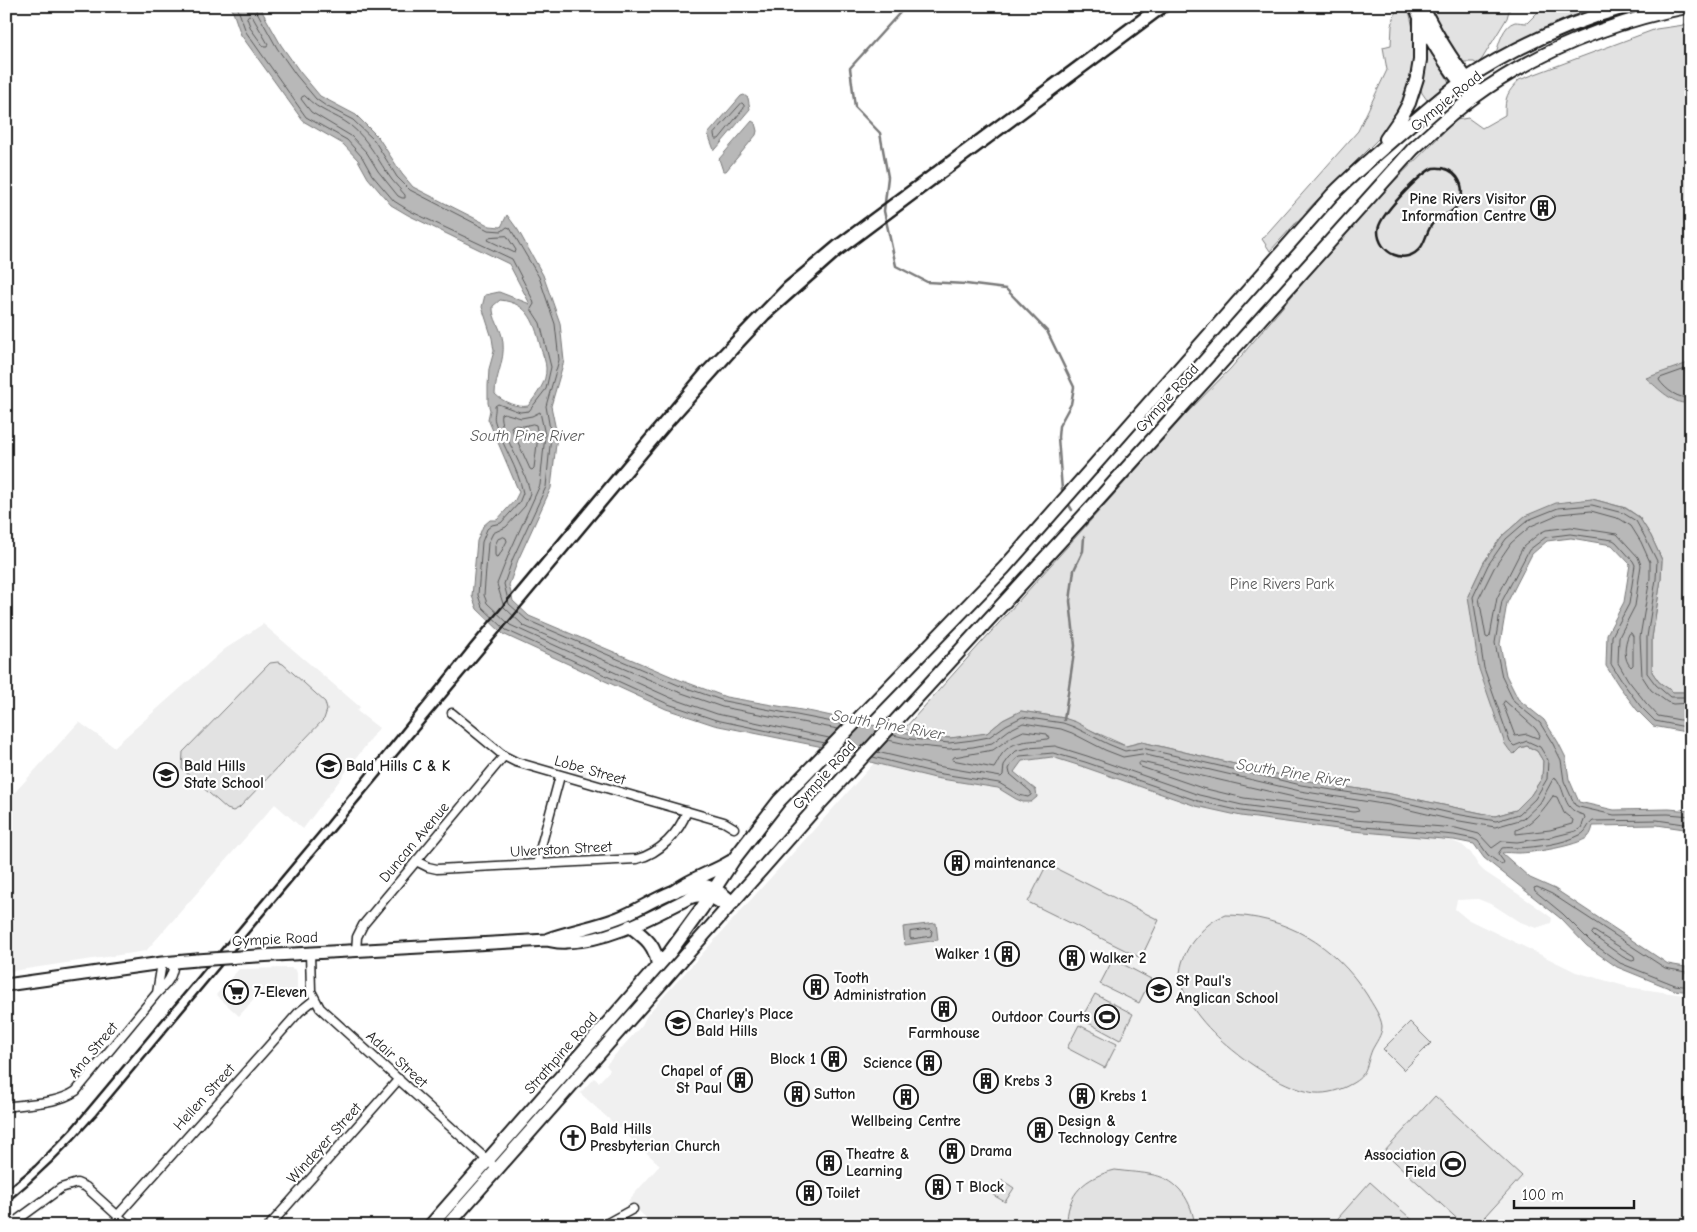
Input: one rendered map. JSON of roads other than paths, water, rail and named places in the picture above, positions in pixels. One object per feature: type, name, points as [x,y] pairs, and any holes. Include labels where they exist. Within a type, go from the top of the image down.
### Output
[{"type":"highway","name":"Gympie Road","points":[[713,893],[734,859],[789,790],[1004,568],[1326,200],[1380,150],[1463,81],[1502,56],[1546,34],[1594,16],[1628,6]]},
{"type":"highway","name":"Gympie Road","points":[[731,906],[849,771],[1099,499],[1413,149],[1476,96],[1505,76],[1576,40],[1618,25],[1691,6]]},
{"type":"highway","points":[[1380,150],[1402,116],[1414,89],[1420,60],[1420,20]]},
{"type":"highway","points":[[675,891],[688,881],[714,871],[734,859]]},
{"type":"highway","name":"Strathpine Road","points":[[447,1226],[492,1164],[658,966],[713,893]]},
{"type":"highway","name":"Strathpine Road","points":[[430,1226],[492,1164],[731,906]]},
{"type":"highway","points":[[630,926],[652,946],[657,955],[658,966]]},
{"type":"main road","name":"Gympie Road","points":[[547,940],[618,918],[675,891],[700,885],[713,893]]},
{"type":"main road","points":[[713,893],[731,906]]},
{"type":"main road","name":"Gympie Road","points":[[6,985],[162,963],[197,960],[547,940],[579,941],[630,926],[693,896],[713,893]]},
{"type":"street","points":[[1414,6],[1432,46],[1476,96]]},
{"type":"street","points":[[1423,6],[1463,81]]},
{"type":"street","name":"Lobe Street","points":[[452,713],[504,756],[524,766],[687,811],[724,822],[734,828]]},
{"type":"street","name":"Duncan Avenue","points":[[356,951],[356,937],[360,928],[504,756]]},
{"type":"street","points":[[538,864],[560,776]]},
{"type":"street","name":"Ulverston Street","points":[[416,861],[437,869],[644,857],[652,854],[668,840],[682,823],[687,811]]},
{"type":"street","points":[[310,953],[310,986],[314,1000]]},
{"type":"street","name":"Ana Street","points":[[6,1107],[56,1100],[76,1091],[157,993],[166,986],[172,976],[174,962]]},
{"type":"street","points":[[157,993],[162,963]]},
{"type":"street","name":"Adair Street","points":[[314,1000],[323,1011],[492,1164]]},
{"type":"street","name":"Hellen Street","points":[[118,1215],[299,1012],[314,1000]]},
{"type":"street","name":"Windeyer Street","points":[[269,1226],[399,1080]]},
{"type":"street","points":[[9,1226],[62,1188],[77,1183],[84,1185],[129,1226]]},
{"type":"street","points":[[602,1226],[632,1209]]},
{"type":"water","name":"South Pine River","points":[[231,6],[259,6],[281,45],[320,96],[356,115],[378,137],[402,174],[413,187],[490,226],[501,227],[507,215],[518,230],[543,275],[560,323],[564,361],[551,406],[557,435],[551,488],[518,560],[509,585],[513,601],[529,616],[680,680],[726,697],[813,712],[913,734],[950,738],[987,733],[1003,720],[1021,711],[1064,718],[1076,722],[1109,740],[1126,746],[1142,742],[1302,780],[1391,794],[1495,816],[1516,810],[1531,795],[1542,778],[1543,761],[1537,751],[1527,746],[1520,748],[1514,754],[1505,744],[1479,669],[1468,596],[1484,562],[1502,536],[1525,516],[1556,503],[1592,499],[1625,508],[1639,517],[1651,536],[1662,560],[1652,638],[1652,672],[1659,682],[1673,692],[1691,692],[1691,733],[1653,726],[1637,710],[1606,666],[1607,634],[1624,602],[1630,564],[1612,545],[1571,538],[1547,541],[1532,554],[1507,603],[1500,644],[1506,675],[1518,699],[1544,720],[1558,742],[1566,758],[1569,779],[1579,802],[1614,810],[1669,809],[1691,811],[1691,830],[1657,825],[1593,826],[1588,837],[1575,843],[1534,852],[1502,853],[1530,878],[1555,889],[1668,964],[1691,968],[1691,992],[1674,990],[1617,967],[1587,946],[1560,918],[1484,858],[1474,844],[1454,840],[1353,831],[1241,816],[1196,806],[1052,757],[1022,761],[1014,772],[1036,790],[1037,797],[1031,802],[1023,802],[998,788],[935,778],[874,763],[818,746],[714,725],[666,709],[503,634],[477,609],[472,596],[477,541],[483,526],[490,520],[497,520],[515,500],[519,492],[488,419],[490,410],[488,403],[489,369],[494,351],[482,307],[485,295],[499,292],[530,304],[509,264],[391,205],[368,178],[358,160],[343,144],[303,121],[241,35]],"holes":[[[500,300],[518,305],[530,316],[546,363],[543,384],[528,406],[510,404],[495,394],[503,350],[501,332],[494,315],[493,306]]]},
{"type":"water","points":[[744,95],[748,98],[750,109],[714,150],[708,134],[741,96]]},
{"type":"water","points":[[752,121],[755,123],[756,135],[726,171],[723,171],[719,159]]},
{"type":"water","points":[[1691,362],[1691,403],[1678,402],[1672,399],[1646,378]]},
{"type":"water","points":[[936,923],[938,940],[905,945],[903,927]]},
{"type":"waterway","points":[[906,6],[850,68],[855,107],[880,133],[888,177],[884,211],[896,266],[927,282],[1006,289],[1047,331],[1074,387],[1071,404],[1059,426],[1058,437],[1062,490]]},
{"type":"waterway","points":[[1069,505],[1072,510]]},
{"type":"waterway","points":[[1064,720],[1075,646],[1070,601],[1074,570],[1083,551],[1084,537]]},
{"type":"railway","points":[[6,1190],[35,1166],[70,1130],[326,824],[471,644],[701,369],[784,283],[834,241],[1150,6]]},
{"type":"railway","points":[[6,1203],[53,1161],[96,1115],[674,424],[769,319],[840,256],[1174,6]]},
{"type":"railway","points":[[1433,168],[1446,169],[1457,177],[1462,190],[1461,200],[1456,208],[1433,223],[1423,244],[1415,253],[1401,257],[1394,255],[1383,246],[1379,239],[1378,231],[1380,224],[1401,196],[1419,178],[1433,168]]},
{"type":"place","name":"Pine Rivers Visitor Information Centre","points":[[1543,208]]},
{"type":"place","name":"Bald Hills C & K","points":[[329,766]]},
{"type":"place","name":"Bald Hills State School","points":[[166,775]]},
{"type":"place","name":"maintenance","points":[[957,863]]},
{"type":"place","name":"Walker 1","points":[[1007,954]]},
{"type":"place","name":"Walker 2","points":[[1072,958]]},
{"type":"place","name":"Tooth Administration","points":[[816,987]]},
{"type":"place","name":"St Paul's Anglican School","points":[[1159,990]]},
{"type":"place","name":"7-Eleven","points":[[236,992]]},
{"type":"place","name":"Farmhouse","points":[[944,1009]]},
{"type":"place","name":"Outdoor Courts","points":[[1107,1017]]},
{"type":"place","name":"Charley's Place Bald Hills","points":[[678,1023]]},
{"type":"place","name":"Block 1","points":[[834,1059]]},
{"type":"place","name":"Science","points":[[929,1063]]},
{"type":"place","name":"Chapel of St Paul","points":[[740,1080]]},
{"type":"place","name":"Krebs 3","points":[[986,1081]]},
{"type":"place","name":"Sutton","points":[[797,1094]]},
{"type":"place","name":"Krebs 1","points":[[1082,1096]]},
{"type":"place","name":"Wellbeing Centre","points":[[906,1097]]},
{"type":"place","name":"Design & Technology Centre","points":[[1040,1130]]},
{"type":"place","name":"Bald Hills Presbyterian Church","points":[[573,1138]]},
{"type":"place","name":"Drama","points":[[952,1151]]},
{"type":"place","name":"Theatre & Learning","points":[[829,1163]]},
{"type":"place","name":"Association Field","points":[[1453,1164]]},
{"type":"place","name":"T Block","points":[[938,1187]]},
{"type":"place","name":"Toilet","points":[[809,1193]]},
{"type":"park label","name":"Pine Rivers Park","points":[[1282,584]]}]
